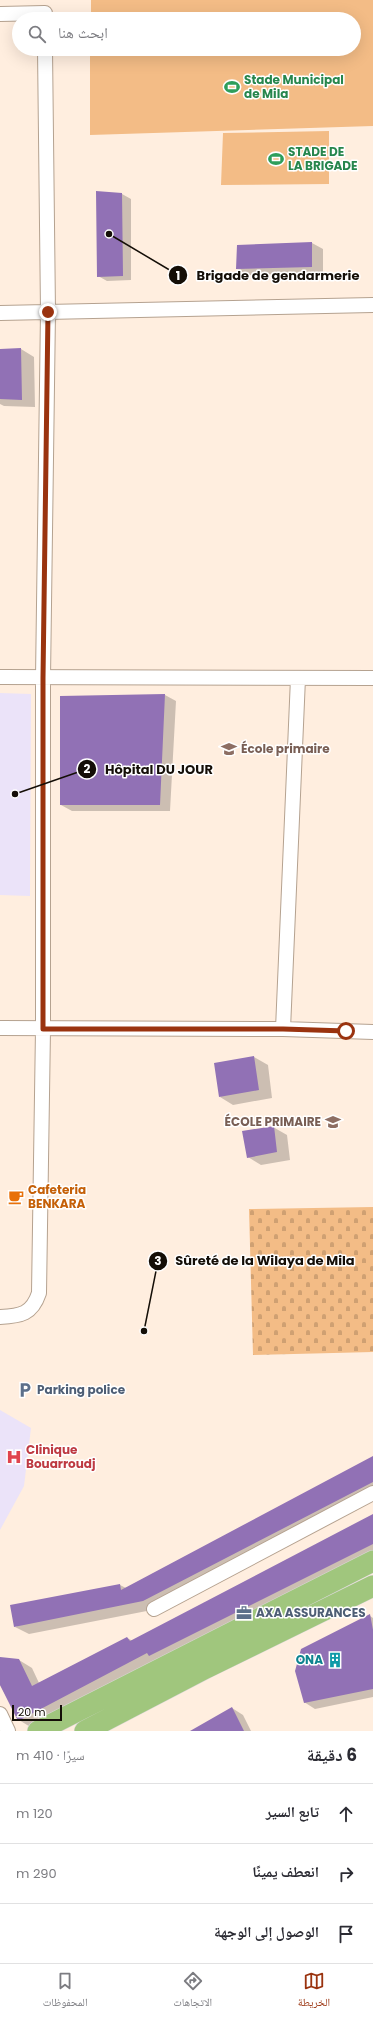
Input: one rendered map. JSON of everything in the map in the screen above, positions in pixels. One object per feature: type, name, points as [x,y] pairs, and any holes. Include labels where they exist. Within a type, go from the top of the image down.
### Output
[{"type":"main road","points":[[38,1731],[373,1561]]},
{"type":"main road","points":[[85,1731],[206,1668],[373,1586]]},
{"type":"street","points":[[29,12],[44,11]]},
{"type":"street","points":[[0,14],[12,13]]},
{"type":"street","points":[[0,1317],[22,1315],[33,1306],[39,1292],[43,1029],[43,678],[48,312],[45,56]]},
{"type":"street","points":[[0,313],[373,305]]},
{"type":"street","points":[[0,677],[373,678]]},
{"type":"street","points":[[283,1029],[298,678]]},
{"type":"street","points":[[0,1028],[283,1029],[373,1032]]},
{"type":"street","points":[[154,1609],[373,1493]]},
{"type":"street","points":[[0,1714],[8,1731]]},
{"type":"shaded area","points":[[0,693],[31,694],[30,896],[0,895]]},
{"type":"shaded area","name":"Clinique Bouarroudj","points":[[0,1410],[31,1428],[24,1486],[0,1530]]},
{"type":"green space","name":"Stade Municipal de Mila","points":[[91,0],[373,0],[373,126],[90,135],[90,56],[361,56],[361,12],[91,12]]},
{"type":"green space","name":"STADE DE LA BRIGADE","points":[[329,131],[329,184],[221,185],[223,133]]},
{"type":"green space","points":[[373,1207],[373,1352],[253,1355],[249,1209]]},
{"type":"building","points":[[96,191],[122,193],[123,276],[97,277]]},
{"type":"building","points":[[312,242],[312,267],[236,269],[237,245]]},
{"type":"building","points":[[21,348],[22,400],[0,399],[0,349]]},
{"type":"building","points":[[165,694],[160,805],[60,805],[60,696]]},
{"type":"building","points":[[254,1056],[259,1090],[219,1097],[214,1063]]},
{"type":"building","points":[[274,1126],[277,1152],[247,1158],[242,1131]]},
{"type":"building","points":[[373,1456],[373,1482],[143,1601],[14,1627],[10,1605],[120,1584],[121,1590]]},
{"type":"building","points":[[373,1514],[373,1544],[149,1656],[147,1653],[18,1721],[0,1685],[0,1657],[19,1659],[32,1686],[127,1637],[130,1641]]},
{"type":"building","name":"ONA","points":[[370,1614],[373,1630],[373,1689],[304,1703],[295,1671],[301,1649]]},
{"type":"building","points":[[232,1707],[244,1731],[190,1731]]},
{"type":"place","name":"Stade Municipal de Mila","points":[[232,87]]},
{"type":"place","name":"STADE DE LA BRIGADE","points":[[276,159]]},
{"type":"place","name":"Brigade de gendarmerie","points":[[109,234]]},
{"type":"place","name":"École primaire","points":[[229,749]]},
{"type":"place","name":"Hôpital DU JOUR","points":[[15,794]]},
{"type":"place","name":"ÉCOLE PRIMAIRE","points":[[333,1122]]},
{"type":"place","name":"Cafeteria BENKARA","points":[[16,1197]]},
{"type":"place","name":"Sûreté de la Wilaya de Mila","points":[[144,1331]]},
{"type":"place","name":"Parking police","points":[[25,1390]]},
{"type":"place","name":"Clinique Bouarroudj","points":[[14,1457]]},
{"type":"place","name":"AXA ASSURANCES","points":[[244,1613]]},
{"type":"place","name":"ONA","points":[[335,1660]]},
{"type":"route","points":[[48,312],[43,678],[43,1029],[283,1029],[346,1031]]}]
